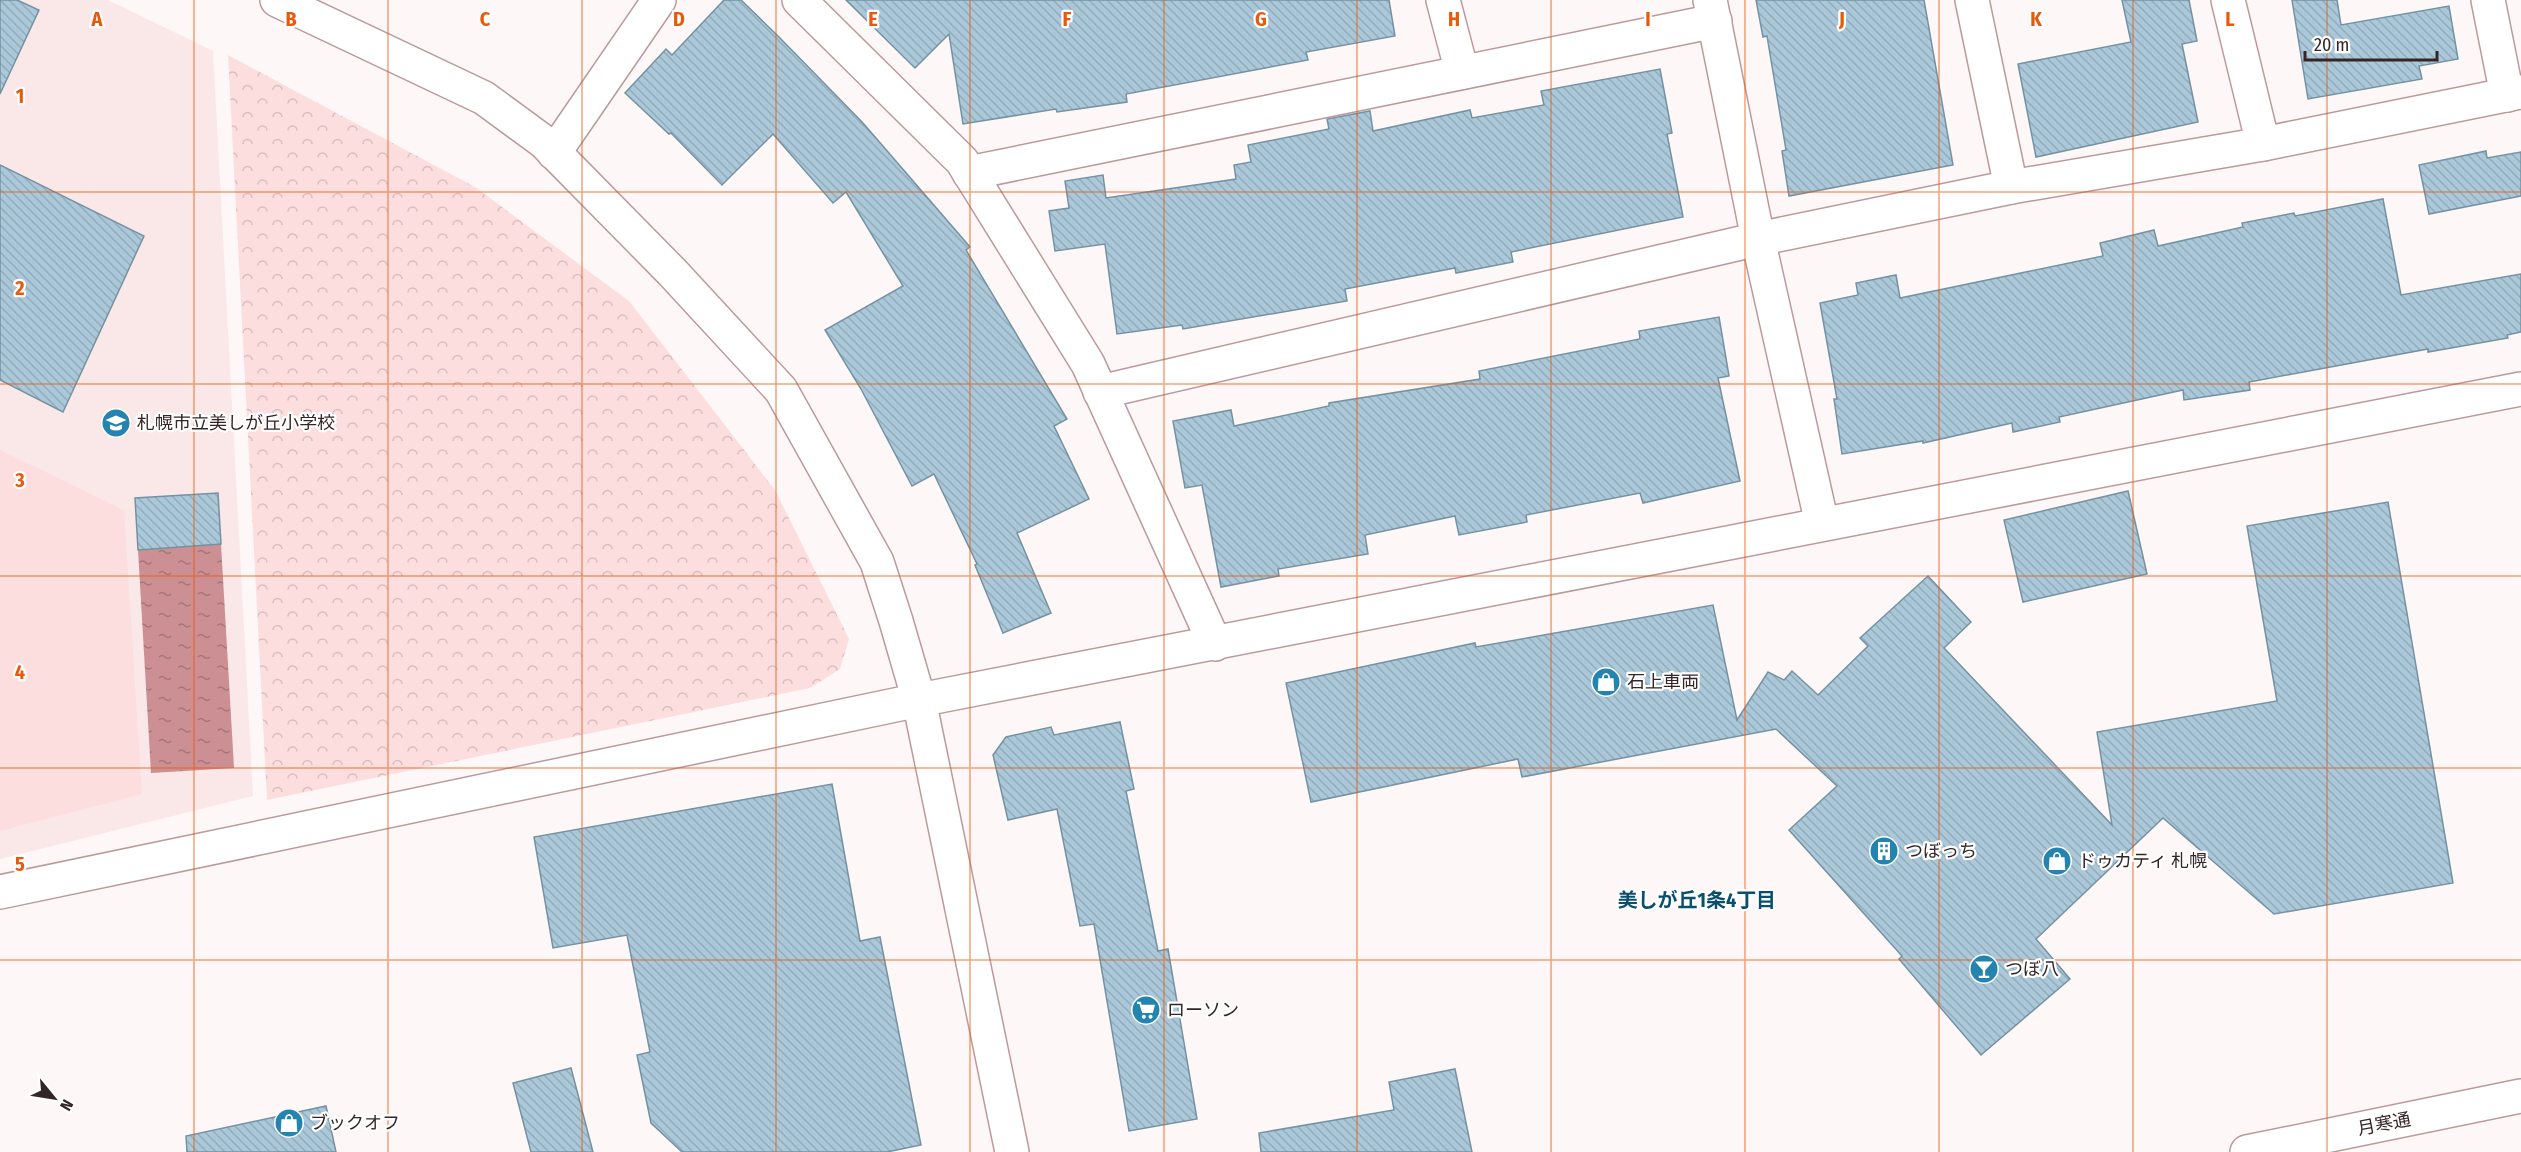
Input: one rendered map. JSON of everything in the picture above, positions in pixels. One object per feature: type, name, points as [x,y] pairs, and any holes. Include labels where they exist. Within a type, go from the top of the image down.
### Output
[{"type":"main road","points":[[278,0],[483,98],[544,142],[673,273],[781,390],[877,562],[919,700],[1012,1152]]},
{"type":"main road","points":[[554,153],[659,0]]},
{"type":"main road","points":[[799,0],[962,161],[1088,364],[1215,644]]},
{"type":"main road","points":[[1443,0],[1462,72]]},
{"type":"main road","points":[[1972,0],[2011,187]]},
{"type":"main road","points":[[2228,0],[2263,144]]},
{"type":"main road","points":[[1100,392],[1758,239],[2011,187],[2263,144],[2514,94],[2488,0]]},
{"type":"main road","points":[[969,173],[1462,72],[1713,10],[1758,239],[1822,524]]},
{"type":"main road","points":[[0,892],[919,700],[2521,389]]},
{"type":"main road","name":"月寒通","points":[[2247,1152],[2521,1096]]},
{"type":"shaded area","name":"札幌市立美しが丘小学校","points":[[0,0],[108,0],[213,51],[253,796],[0,859]]},
{"type":"green space","points":[[228,55],[475,187],[629,301],[775,490],[849,639],[840,669],[810,688],[267,800]]},
{"type":"green space","points":[[0,450],[124,510],[142,794],[0,831]]},
{"type":"water","points":[[221,544],[234,768],[151,773],[138,550]]},
{"type":"building","points":[[0,0],[17,0],[39,10],[0,94]]},
{"type":"building","points":[[724,0],[741,0],[778,36],[863,123],[970,247],[966,250],[1067,419],[1054,426],[1089,499],[1017,533],[1051,613],[1003,633],[975,565],[977,564],[934,474],[912,486],[861,389],[825,330],[903,286],[846,192],[833,203],[773,134],[722,185],[671,133],[669,134],[625,93],[666,49],[672,55]]},
{"type":"building","points":[[846,0],[1389,0],[1395,36],[1306,52],[1308,60],[1126,94],[1127,102],[1057,112],[1056,109],[963,124],[949,34],[915,68]]},
{"type":"building","points":[[1756,0],[1924,0],[1953,165],[1789,196],[1782,151],[1786,150],[1767,36],[1763,37]]},
{"type":"building","points":[[2122,0],[2189,0],[2197,41],[2182,44],[2198,122],[2036,157],[2018,64],[2131,42]]},
{"type":"building","points":[[2292,0],[2337,0],[2341,25],[2449,6],[2458,59],[2419,66],[2422,79],[2308,99]]},
{"type":"building","points":[[1660,69],[1672,133],[1667,134],[1683,217],[1511,252],[1513,262],[1456,273],[1455,268],[1345,289],[1347,301],[1183,329],[1182,325],[1117,334],[1105,244],[1055,251],[1049,211],[1069,208],[1065,181],[1103,175],[1106,198],[1236,179],[1234,165],[1251,162],[1248,145],[1329,129],[1327,119],[1370,111],[1373,131],[1470,110],[1472,118],[1544,105],[1541,91]]},
{"type":"building","points":[[2486,151],[2487,158],[2521,152],[2521,196],[2429,214],[2419,165]]},
{"type":"building","points":[[0,165],[144,236],[63,412],[0,380]]},
{"type":"building","points":[[2383,199],[2401,295],[2521,274],[2521,332],[2507,335],[2508,338],[2428,352],[2428,349],[2249,382],[2250,390],[2184,400],[2183,390],[2059,417],[2060,422],[2013,432],[2012,423],[1923,443],[1923,441],[1842,454],[1834,399],[1837,399],[1820,303],[1858,295],[1856,283],[1896,275],[1900,298],[2103,256],[2100,243],[2154,230],[2158,246],[2243,227],[2242,223],[2294,213],[2295,216]]},
{"type":"building","points":[[1719,317],[1729,376],[1718,378],[1740,481],[1643,503],[1640,493],[1526,515],[1527,522],[1459,535],[1455,516],[1365,535],[1368,554],[1278,569],[1279,576],[1221,587],[1202,485],[1185,488],[1173,421],[1231,410],[1234,426],[1329,406],[1329,403],[1480,379],[1479,371],[1640,339],[1639,331]]},
{"type":"building","points":[[2128,491],[2147,574],[2023,602],[2004,520]]},
{"type":"building","points":[[218,493],[221,544],[138,550],[135,498]]},
{"type":"building","points":[[2388,502],[2453,883],[2274,914],[2163,818],[2036,939],[2070,979],[1981,1055],[1899,959],[1902,956],[1789,830],[1837,786],[1776,729],[1522,777],[1518,759],[1311,802],[1286,683],[1475,643],[1476,647],[1713,605],[1737,720],[1768,672],[1784,680],[1792,671],[1818,695],[1868,646],[1860,638],[1928,576],[1971,622],[1944,648],[2112,825],[2097,732],[2277,701],[2247,526]]},
{"type":"building","points":[[1120,722],[1134,789],[1126,791],[1158,951],[1168,949],[1197,1119],[1129,1131],[1094,924],[1080,926],[1057,809],[1008,820],[993,755],[1006,737],[1051,727],[1054,735]]},
{"type":"building","points":[[832,784],[860,941],[880,937],[921,1145],[887,1152],[682,1152],[651,1123],[637,1055],[650,1052],[627,935],[553,948],[534,837]]},
{"type":"building","points":[[571,1068],[593,1152],[531,1152],[513,1083]]},
{"type":"building","points":[[1455,1069],[1472,1152],[1261,1152],[1259,1133],[1394,1110],[1389,1082]]},
{"type":"building","name":"ブックオフ","points":[[326,1106],[336,1152],[187,1152],[186,1136]]},
{"type":"place","name":"札幌市立美しが丘小学校","points":[[116,423]]},
{"type":"place","name":"石上車両","points":[[1606,682]]},
{"type":"place","name":"つぼっち","points":[[1884,851]]},
{"type":"place","name":"ドゥカティ 札幌","points":[[2057,861]]},
{"type":"place","name":"つぼ八","points":[[1984,969]]},
{"type":"place","name":"ローソン","points":[[1146,1010]]},
{"type":"place","name":"ブックオフ","points":[[289,1123]]},
{"type":"district","name":"美しが丘1条4丁目","points":[[1697,900]]}]
